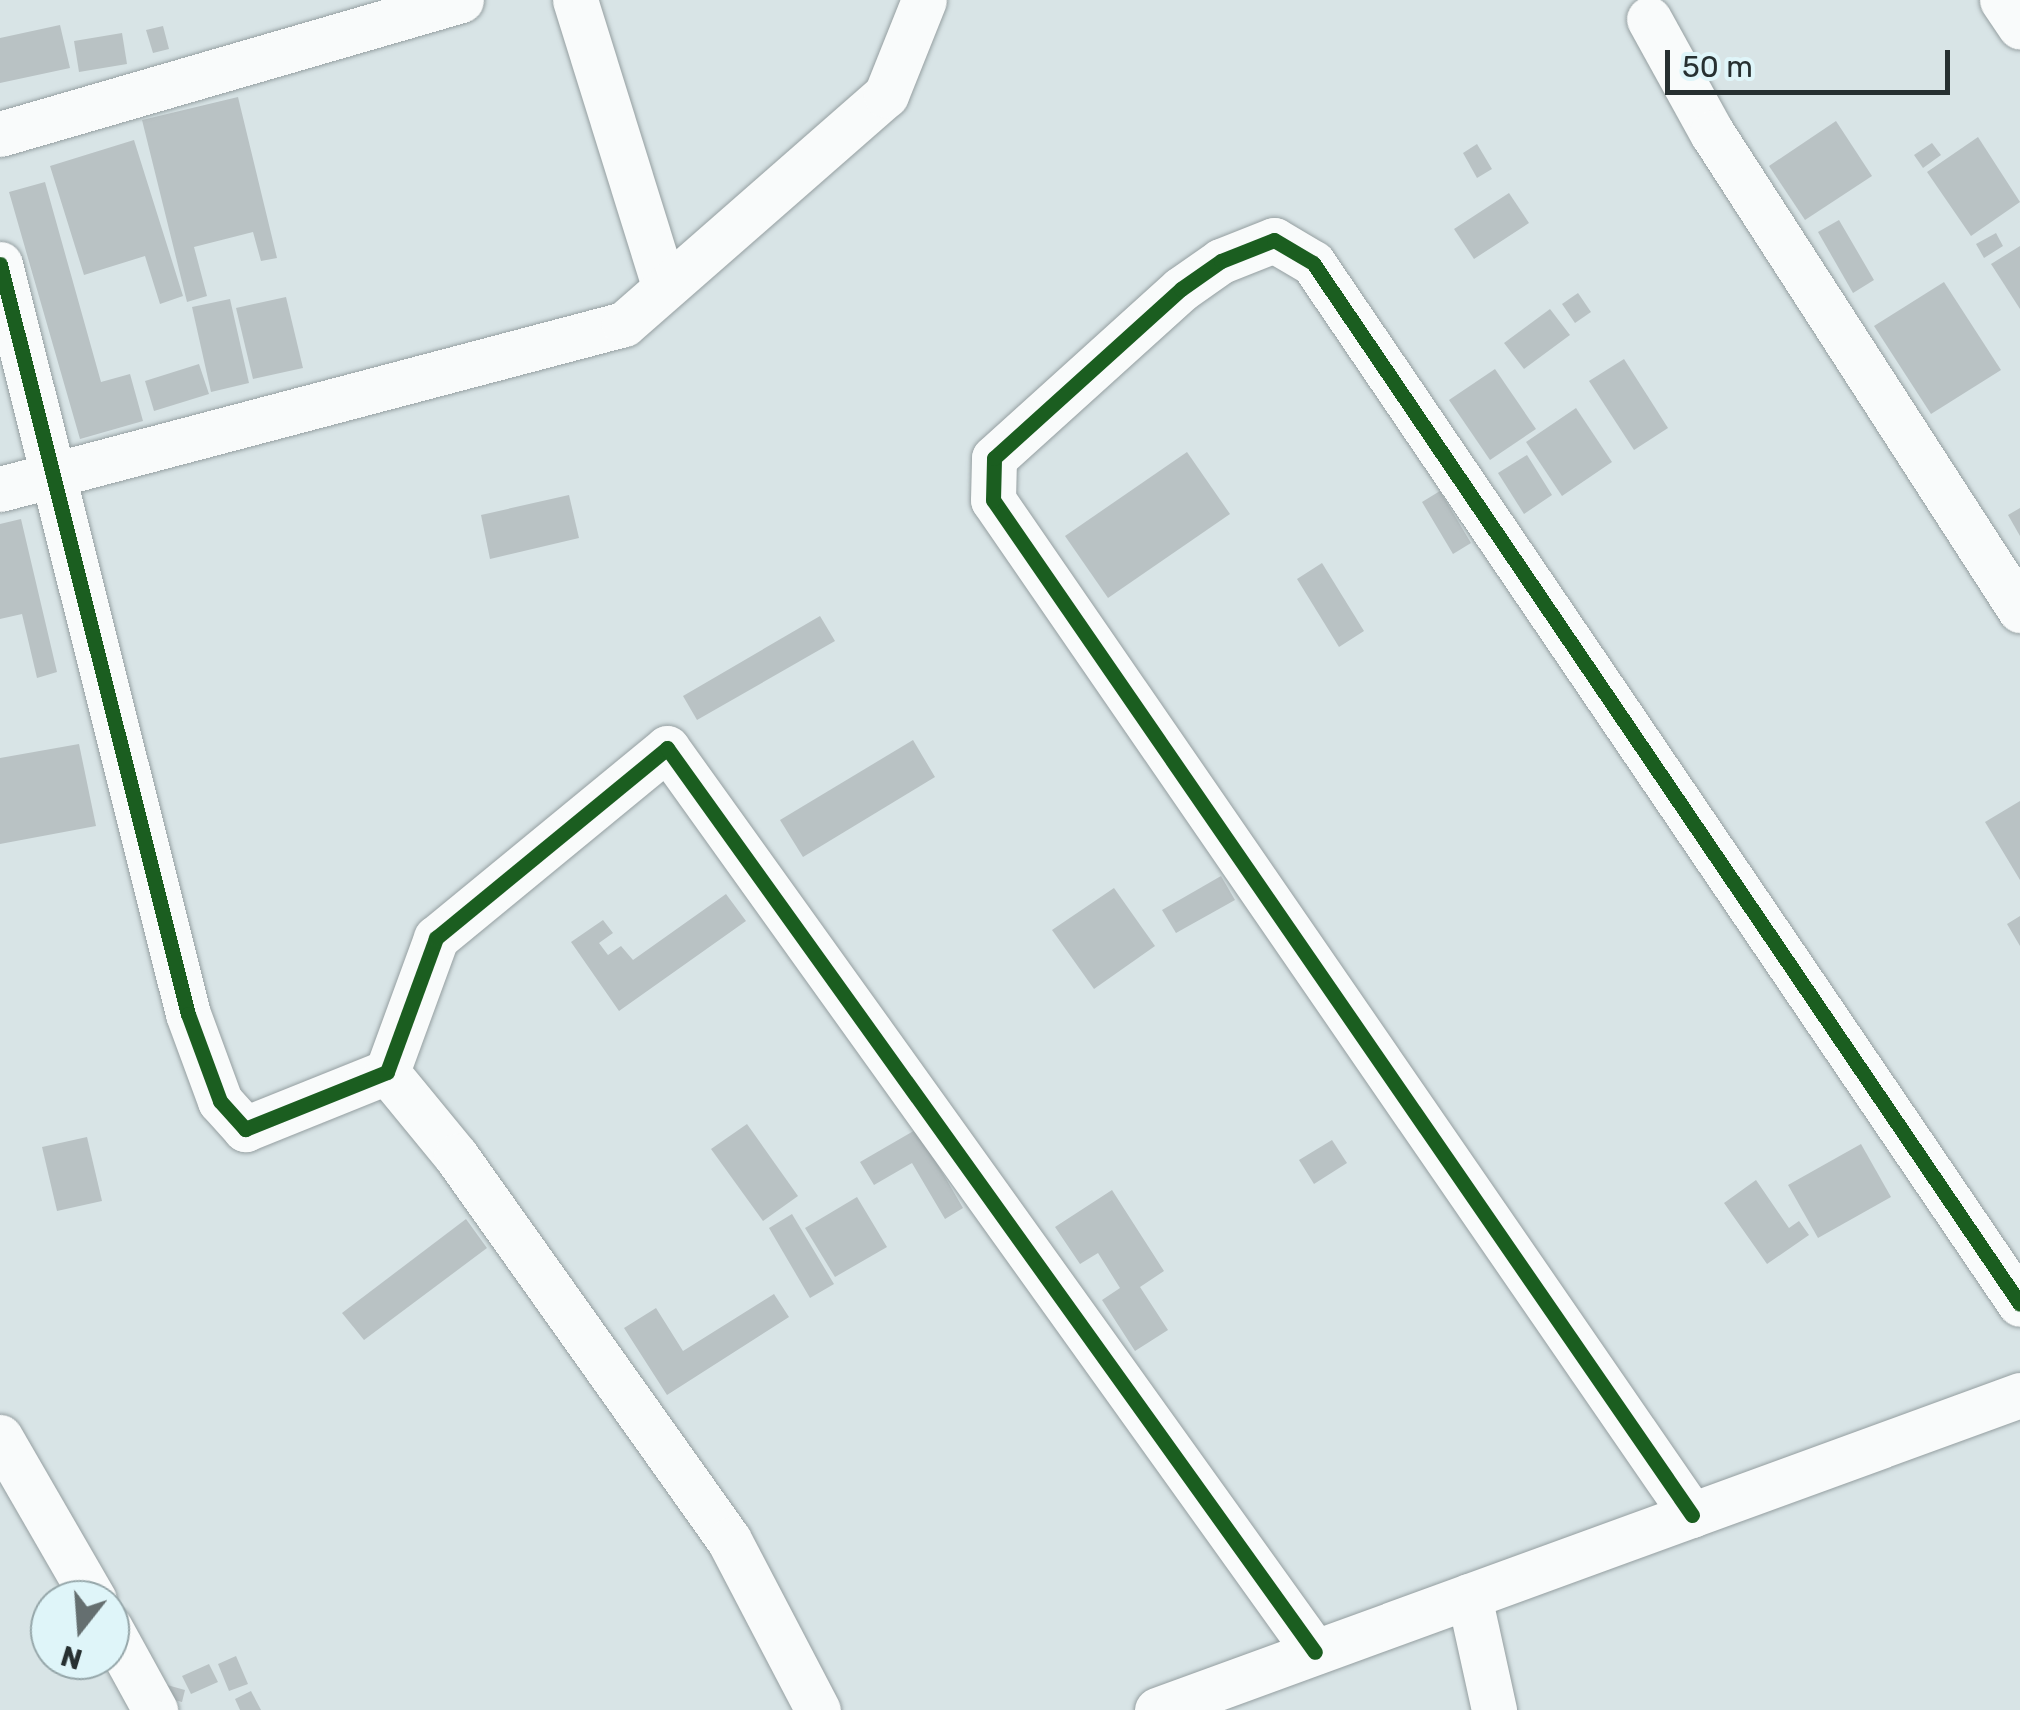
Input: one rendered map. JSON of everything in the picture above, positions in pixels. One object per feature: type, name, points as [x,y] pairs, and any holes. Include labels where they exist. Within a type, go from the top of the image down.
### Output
[{"type":"street","points":[[0,134],[461,0]]},
{"type":"street","points":[[575,0],[664,286]]},
{"type":"street","points":[[0,489],[624,324],[886,96],[924,0]]},
{"type":"street","points":[[2002,0],[2020,27]]},
{"type":"street","points":[[1649,20],[1712,133],[2020,610]]},
{"type":"street","points":[[1692,1515],[993,500],[994,458],[1181,289],[1221,261],[1274,240],[1313,263],[2020,1304]]},
{"type":"street","points":[[0,264],[188,1014],[220,1101],[245,1129],[386,1072],[436,938],[667,748],[1315,1652]]},
{"type":"street","points":[[386,1072],[456,1156],[729,1540],[818,1710]]},
{"type":"street","points":[[1157,1710],[2020,1394]]},
{"type":"street","points":[[0,1438],[82,1580]]},
{"type":"street","points":[[1469,1596],[1494,1710]]},
{"type":"street","points":[[130,1665],[154,1710]]},
{"type":"building","points":[[60,25],[70,68],[0,83],[0,38]]},
{"type":"building","points":[[163,26],[169,49],[153,53],[146,30]]},
{"type":"building","points":[[122,33],[127,64],[79,72],[74,41]]},
{"type":"building","points":[[238,97],[277,258],[261,261],[253,232],[194,247],[207,296],[187,302],[142,120]]},
{"type":"building","points":[[1836,121],[1872,176],[1805,220],[1769,166]]},
{"type":"building","points":[[1978,137],[2020,202],[1971,236],[1927,172]]},
{"type":"building","points":[[134,140],[183,296],[160,304],[145,256],[84,275],[50,166]]},
{"type":"building","points":[[1932,143],[1941,155],[1923,168],[1914,155]]},
{"type":"building","points":[[1477,144],[1492,169],[1477,178],[1463,153]]},
{"type":"building","points":[[45,182],[101,382],[130,374],[143,421],[80,439],[9,192]]},
{"type":"building","points":[[1509,193],[1529,223],[1474,259],[1454,229]]},
{"type":"building","points":[[1839,220],[1874,280],[1853,293],[1818,232]]},
{"type":"building","points":[[1996,233],[2003,246],[1984,258],[1976,244]]},
{"type":"building","points":[[2020,246],[2020,309],[1991,264]]},
{"type":"building","points":[[1944,282],[2001,370],[1931,414],[1874,326]]},
{"type":"building","points":[[1578,293],[1591,312],[1575,323],[1562,304]]},
{"type":"building","points":[[286,297],[303,368],[253,379],[236,308]]},
{"type":"building","points":[[230,299],[249,383],[211,392],[192,307]]},
{"type":"building","points":[[1550,309],[1570,335],[1524,369],[1504,343]]},
{"type":"building","points":[[1624,359],[1668,428],[1634,450],[1589,381]]},
{"type":"building","points":[[199,364],[209,394],[154,411],[145,381]]},
{"type":"building","points":[[1495,369],[1536,429],[1490,460],[1449,400]]},
{"type":"building","points":[[1576,408],[1612,462],[1562,496],[1526,442]]},
{"type":"building","points":[[1187,452],[1230,514],[1108,598],[1065,536]]},
{"type":"building","points":[[1527,455],[1552,495],[1524,514],[1498,473]]},
{"type":"building","points":[[1440,491],[1471,543],[1453,554],[1422,502]]},
{"type":"building","points":[[569,495],[579,538],[490,559],[481,515]]},
{"type":"building","points":[[2020,508],[2020,536],[2008,515]]},
{"type":"building","points":[[21,519],[57,672],[37,678],[22,614],[0,619],[0,524]]},
{"type":"building","points":[[1322,563],[1364,631],[1339,647],[1297,579]]},
{"type":"building","points":[[820,616],[835,641],[697,720],[683,696]]},
{"type":"building","points":[[913,740],[935,777],[803,857],[780,820]]},
{"type":"building","points":[[79,744],[96,826],[0,844],[0,758]]},
{"type":"building","points":[[2020,801],[2020,880],[1985,822]]},
{"type":"building","points":[[1221,876],[1235,900],[1176,933],[1162,910]]},
{"type":"building","points":[[1114,888],[1155,946],[1094,989],[1052,930]]},
{"type":"building","points":[[726,894],[746,921],[619,1011],[571,942],[603,920],[613,933],[599,943],[608,955],[621,946],[633,960]]},
{"type":"building","points":[[2020,916],[2020,946],[2007,924]]},
{"type":"building","points":[[747,1124],[798,1196],[763,1221],[711,1149]]},
{"type":"building","points":[[917,1129],[963,1208],[945,1219],[912,1163],[874,1185],[860,1162]]},
{"type":"building","points":[[87,1137],[102,1201],[57,1211],[42,1147]]},
{"type":"building","points":[[1332,1140],[1347,1163],[1314,1184],[1299,1160]]},
{"type":"building","points":[[1861,1144],[1891,1197],[1818,1238],[1788,1185]]},
{"type":"building","points":[[1756,1180],[1789,1228],[1799,1221],[1809,1235],[1767,1264],[1724,1203]]},
{"type":"building","points":[[1112,1190],[1164,1271],[1140,1287],[1168,1330],[1135,1351],[1102,1300],[1120,1288],[1098,1253],[1080,1264],[1055,1227]]},
{"type":"building","points":[[857,1197],[887,1247],[835,1277],[805,1228]]},
{"type":"building","points":[[792,1214],[834,1284],[810,1298],[769,1228]]},
{"type":"building","points":[[466,1219],[487,1248],[364,1340],[342,1313]]},
{"type":"building","points":[[774,1294],[789,1317],[667,1395],[624,1328],[656,1308],[683,1351]]},
{"type":"building","points":[[236,1656],[248,1684],[229,1691],[218,1664]]},
{"type":"building","points":[[209,1664],[218,1682],[191,1694],[182,1676]]},
{"type":"building","points":[[167,1685],[185,1690],[182,1702],[163,1697]]},
{"type":"building","points":[[251,1691],[261,1710],[240,1710],[235,1699]]},
{"type":"cycle path","points":[[1692,1515],[993,500],[994,458],[1181,289],[1221,261],[1274,240],[1313,263],[2020,1304]]},
{"type":"cycle path","points":[[0,264],[188,1014],[220,1101],[245,1129],[387,1072],[436,938],[667,748],[1315,1652]]}]
